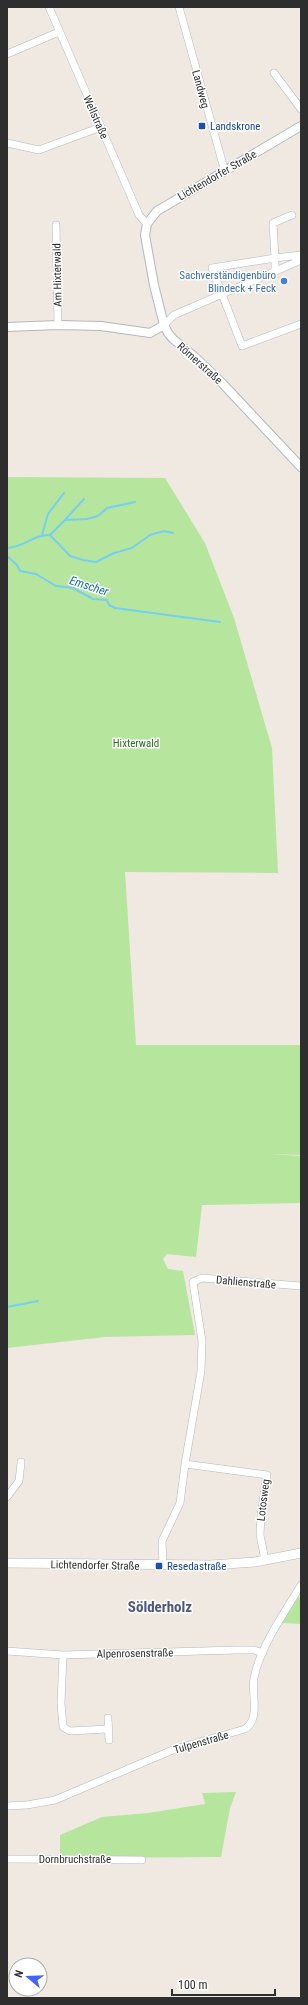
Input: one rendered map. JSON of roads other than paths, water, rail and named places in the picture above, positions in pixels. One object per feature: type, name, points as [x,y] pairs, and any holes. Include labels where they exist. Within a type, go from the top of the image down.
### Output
[{"type":"main road","name":"Lichtendorfer Straße","points":[[7,1563],[163,1566],[230,1564],[265,1560],[301,1553]]},
{"type":"street","name":"Wellstraße","points":[[49,7],[139,215],[147,224]]},
{"type":"street","name":"Landweg","points":[[179,7],[224,172]]},
{"type":"street","points":[[7,54],[59,32]]},
{"type":"street","points":[[274,73],[301,109]]},
{"type":"street","points":[[7,143],[39,150],[101,127]]},
{"type":"street","name":"Lichtendorfer Straße","points":[[147,224],[157,211],[301,127]]},
{"type":"street","points":[[275,271],[273,223],[292,215]]},
{"type":"street","name":"Römerstraße","points":[[147,224],[146,235],[154,285],[164,325],[173,339],[224,384],[301,468]]},
{"type":"street","name":"Am Hixterwald","points":[[56,225],[58,325]]},
{"type":"street","points":[[301,255],[212,268],[242,346],[301,324]]},
{"type":"street","points":[[7,327],[58,325],[101,326],[150,333],[164,325],[174,315],[301,260]]},
{"type":"street","name":"Dahlienstraße","points":[[185,1464],[202,1367],[201,1331],[193,1282],[202,1278],[301,1286]]},
{"type":"street","points":[[7,1497],[19,1481],[22,1462]]},
{"type":"street","points":[[163,1566],[162,1541],[180,1503],[185,1464]]},
{"type":"street","name":"Lotosweg","points":[[185,1464],[267,1475],[261,1515],[260,1535],[265,1560]]},
{"type":"street","name":"Tulpenstraße","points":[[7,1806],[27,1805],[55,1800],[174,1749],[245,1729],[253,1722],[254,1678],[263,1653],[301,1585]]},
{"type":"street","name":"Alpenrosenstraße","points":[[7,1651],[63,1655],[242,1650],[254,1650],[263,1653]]},
{"type":"street","points":[[63,1655],[61,1703],[63,1727],[70,1731],[108,1729]]},
{"type":"street","points":[[108,1718],[109,1740]]},
{"type":"street","name":"Dornbruchstraße","points":[[7,1858],[142,1860]]},
{"type":"waterway","points":[[42,535],[48,514],[64,493]]},
{"type":"waterway","points":[[65,520],[84,499]]},
{"type":"waterway","points":[[50,535],[65,520],[87,519],[98,516],[107,508],[135,502]]},
{"type":"waterway","name":"Emscher","points":[[7,548],[18,546],[44,535],[50,535],[70,556],[96,562],[114,553],[132,548],[150,535],[164,531],[173,533]]},
{"type":"waterway","name":"Emscher","points":[[7,556],[17,565],[20,571],[36,574],[56,586],[73,588],[93,599],[107,600],[109,605],[115,608],[220,622]]},
{"type":"waterway","points":[[7,1307],[38,1301]]},
{"type":"place","name":"Landskrone","points":[[202,126]]},
{"type":"place","name":"Sachverständigenbüro Blindeck + Feck","points":[[284,281]]},
{"type":"place","name":"Resedastraße","points":[[159,1566]]},
{"type":"district","name":"Sölderholz","points":[[160,1607]]},
{"type":"park label","name":"Hixterwald","points":[[136,743]]}]
